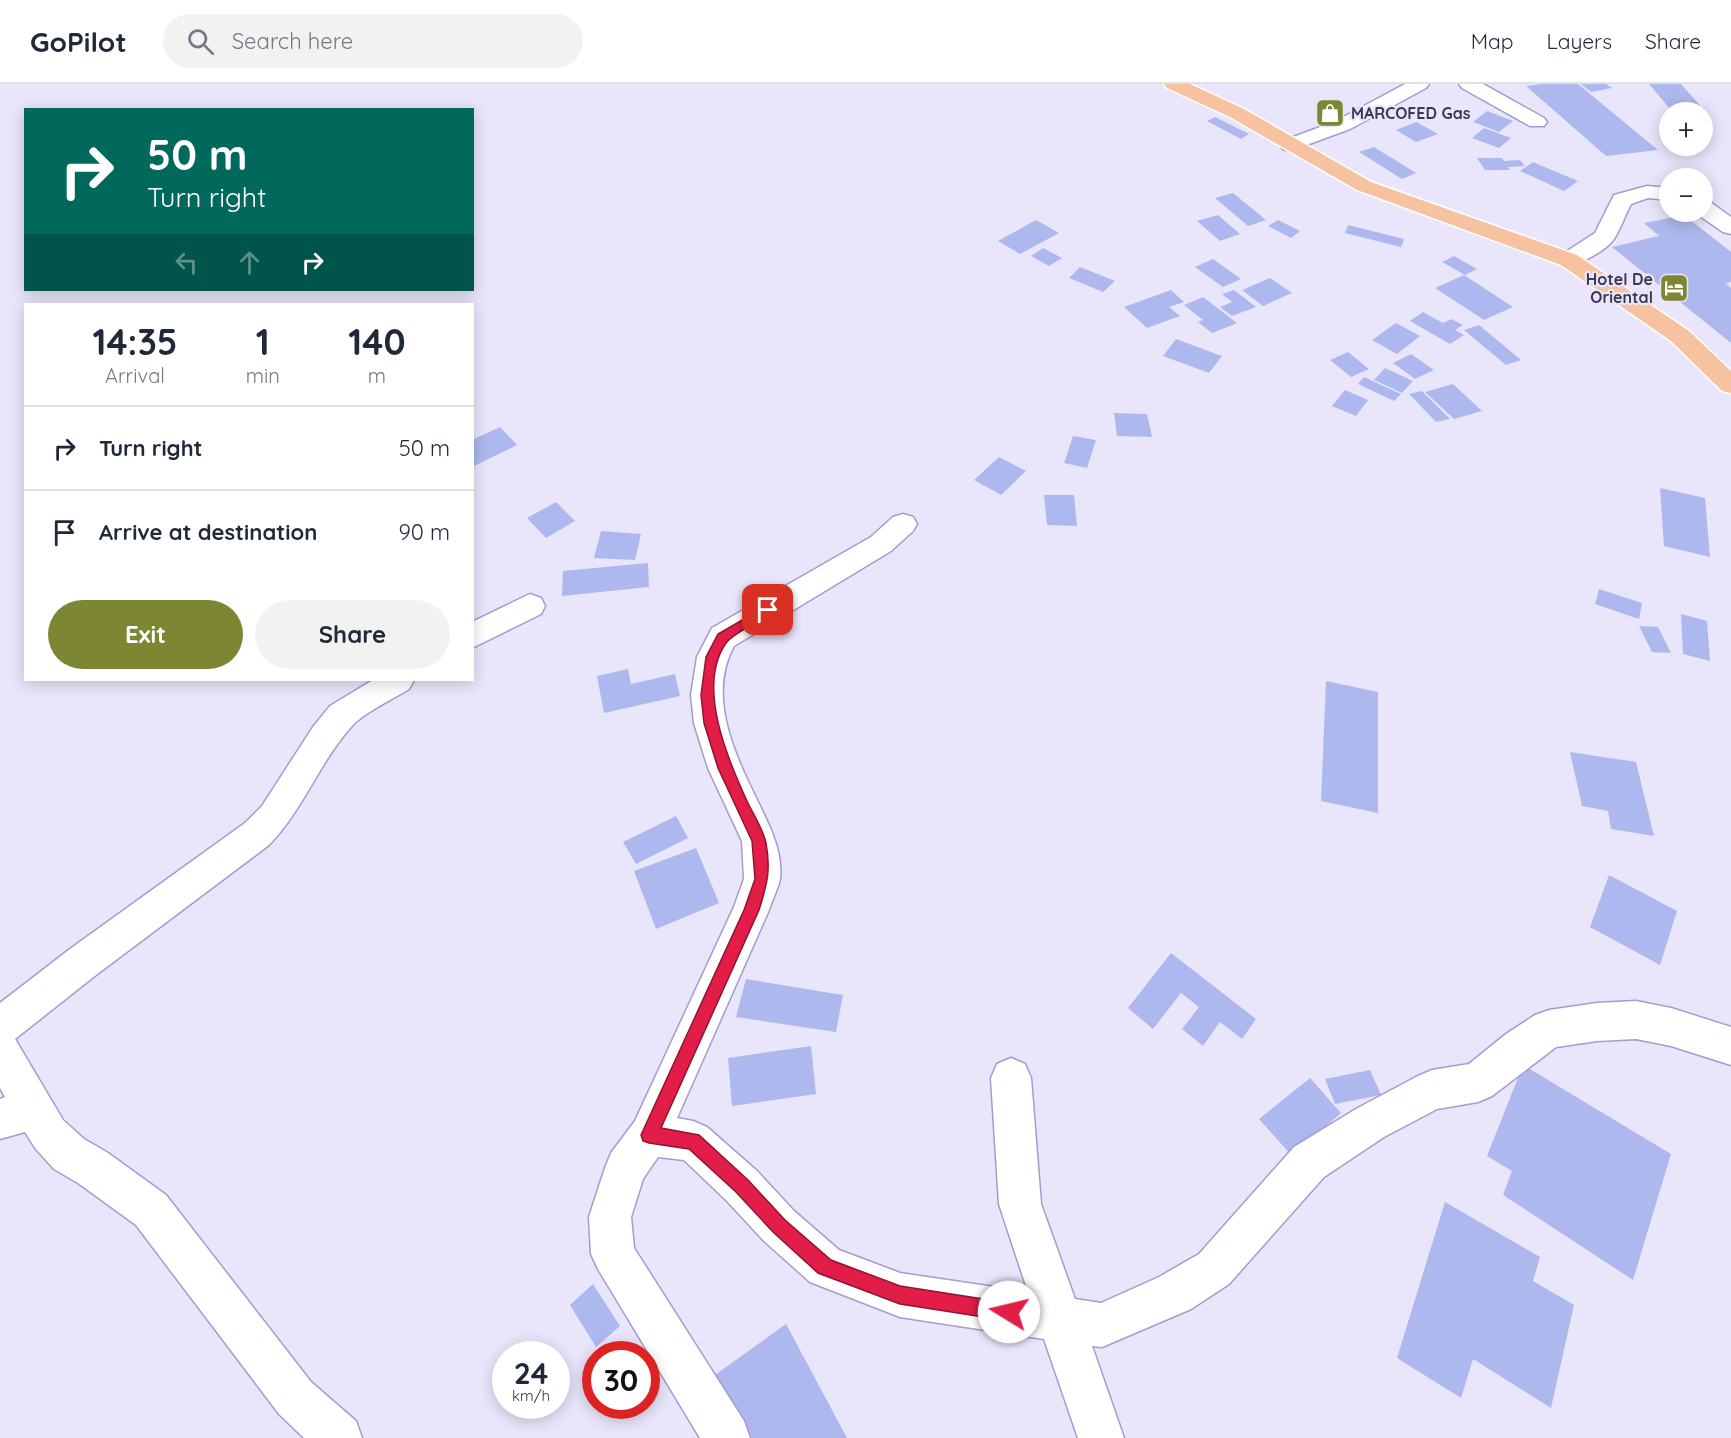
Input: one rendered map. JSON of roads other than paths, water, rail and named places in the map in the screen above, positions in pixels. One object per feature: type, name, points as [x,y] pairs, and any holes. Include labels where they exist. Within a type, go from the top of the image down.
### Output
[{"type":"highway","points":[[1174,84],[1237,112],[1290,145],[1364,186],[1569,260],[1680,336],[1731,385]]},
{"type":"street","points":[[1290,145],[1343,125],[1419,84]]},
{"type":"street","points":[[1469,84],[1537,122]]},
{"type":"street","points":[[1569,260],[1604,237],[1622,200],[1647,192],[1659,193]]},
{"type":"street","points":[[1713,215],[1731,227]]},
{"type":"street","points":[[727,1438],[613,1254],[610,1217],[626,1168],[649,1135],[751,910],[762,879],[759,841],[725,768],[711,723],[707,695],[712,657],[723,638],[881,544],[903,524]]},
{"type":"street","points":[[474,635],[530,606]]},
{"type":"street","points":[[0,1027],[83,962],[257,834],[274,817],[324,736],[340,715],[396,681]]},
{"type":"street","points":[[649,1135],[693,1141],[742,1186],[779,1226],[825,1267],[900,1295],[1102,1325],[1174,1293],[1214,1269],[1309,1162],[1370,1123],[1432,1090],[1478,1082],[1548,1029],[1597,1022],[1636,1020],[1671,1027],[1731,1046]]},
{"type":"street","points":[[0,1050],[16,1114],[49,1134],[69,1154],[93,1168],[151,1210],[295,1398],[339,1438]]},
{"type":"street","points":[[1011,1078],[1020,1204],[1101,1438]]},
{"type":"place","name":"MARCOFED Gas","points":[[1330,113]]},
{"type":"place","name":"Hotel De Oriental","points":[[1674,288]]}]
